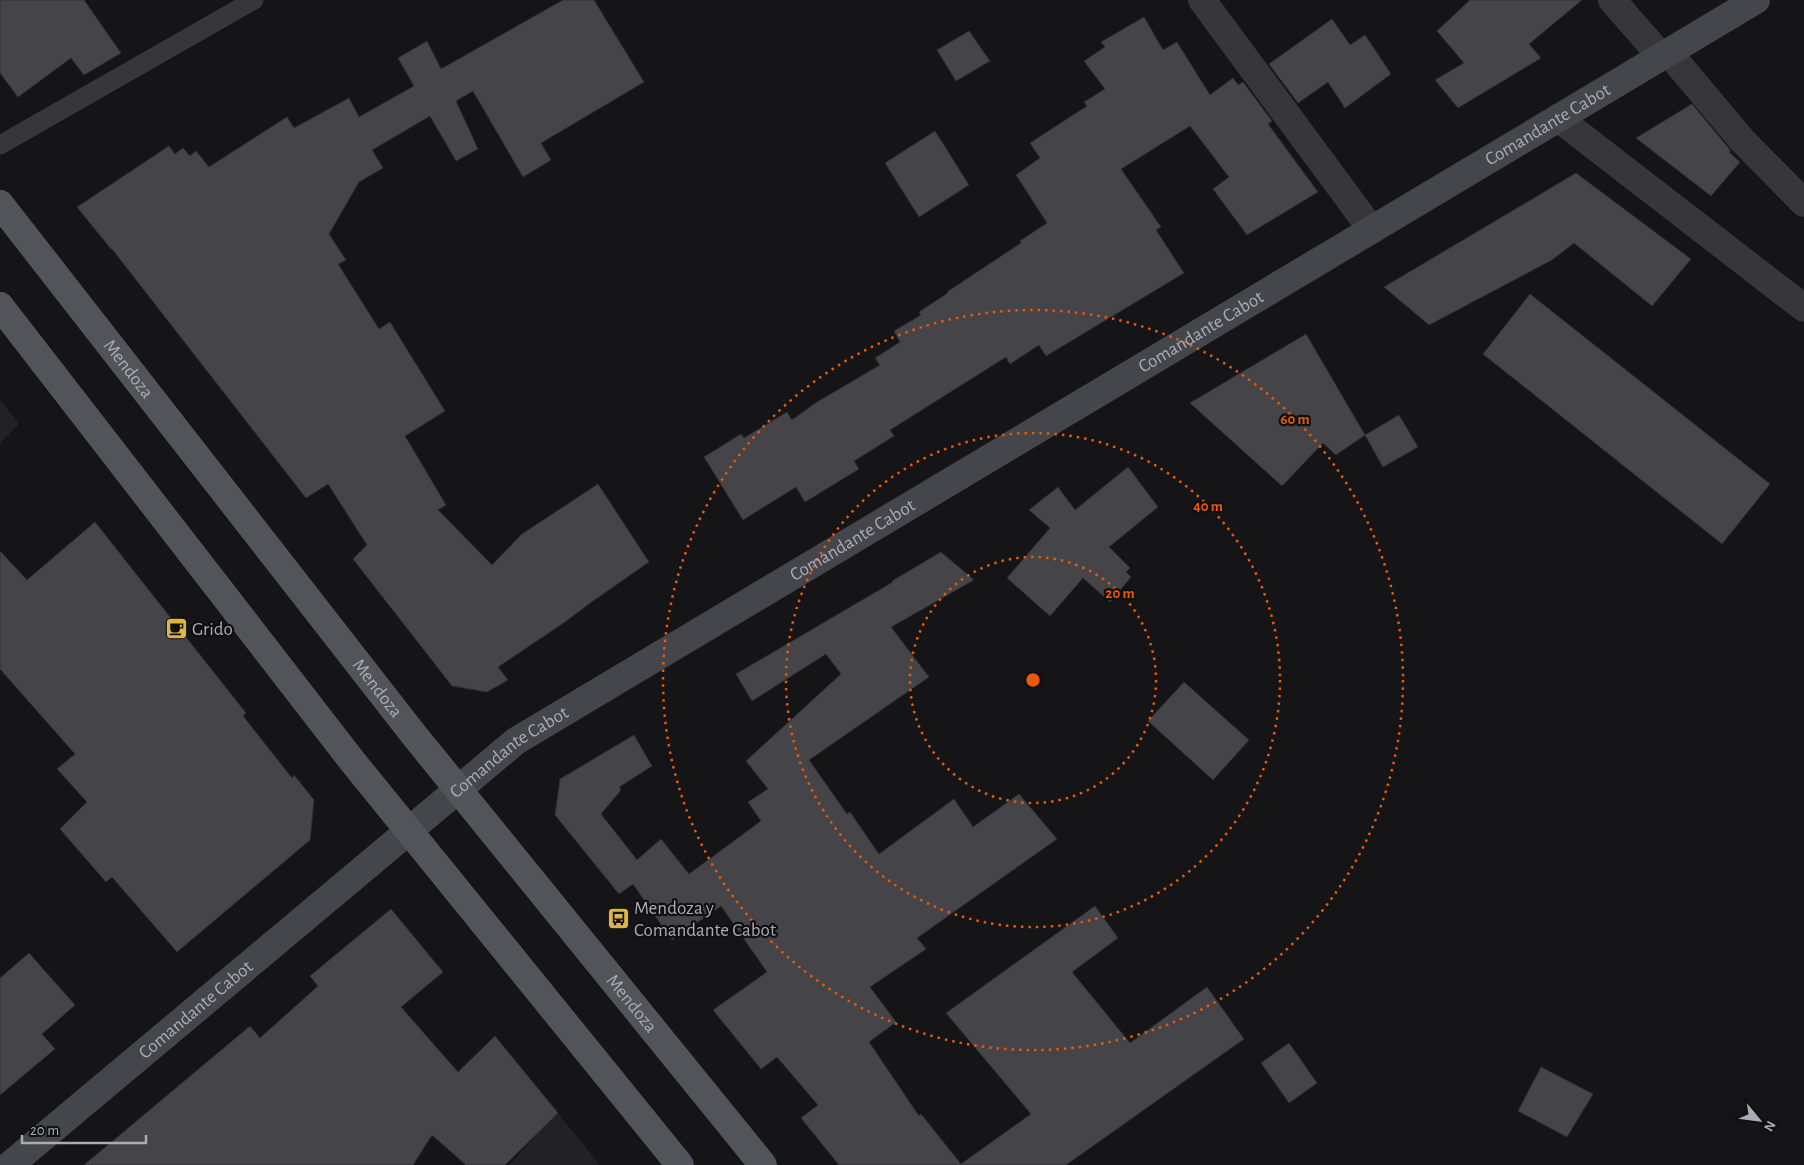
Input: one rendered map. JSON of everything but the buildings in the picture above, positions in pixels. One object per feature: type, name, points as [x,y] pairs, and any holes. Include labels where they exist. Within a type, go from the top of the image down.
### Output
[{"type":"main road","name":"Comandante Cabot","points":[[10,1165],[516,741],[1756,0]]},
{"type":"main road","name":"Mendoza","points":[[0,204],[408,727],[762,1165]]},
{"type":"main road","points":[[0,306],[353,762],[680,1165]]},
{"type":"street","points":[[1202,0],[1372,230]]},
{"type":"street","points":[[1612,0],[1665,54],[1742,140],[1804,203]]},
{"type":"street","points":[[1558,118],[1804,308]]},
{"type":"lane","points":[[0,145],[254,0]]},
{"type":"shaded area","points":[[0,400],[19,424],[0,444]]},
{"type":"shaded area","points":[[558,1113],[600,1165],[509,1165],[536,1135]]},
{"type":"place","name":"Grido","points":[[176,629]]},
{"type":"place","name":"Mendoza y Comandante Cabot","points":[[618,919]]}]
